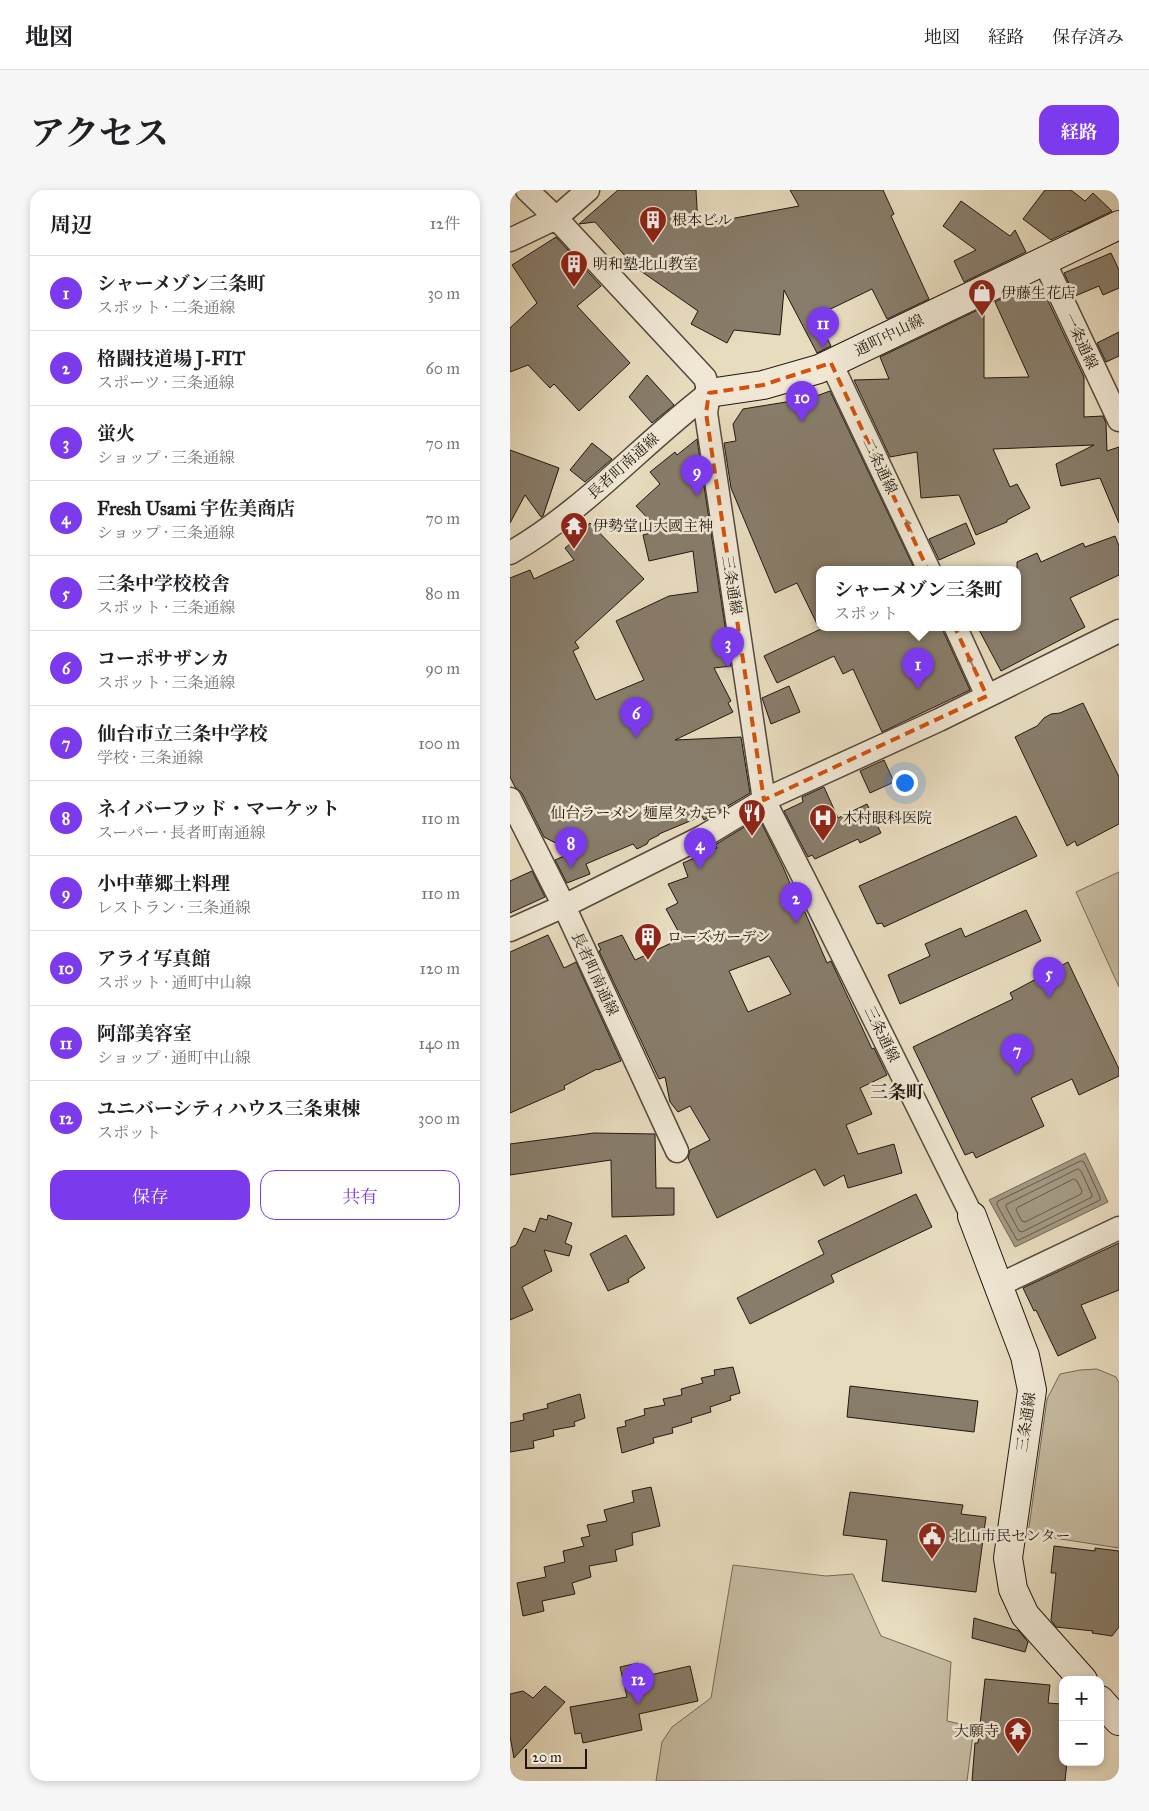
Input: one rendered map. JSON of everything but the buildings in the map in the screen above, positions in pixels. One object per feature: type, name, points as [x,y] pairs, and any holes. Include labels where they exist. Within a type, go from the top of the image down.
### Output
[{"type":"street","points":[[527,190],[556,218],[705,378],[709,393]]},
{"type":"street","points":[[510,240],[556,218],[588,190]]},
{"type":"street","name":"通町中山線","points":[[709,393],[763,385],[819,369],[1119,225]]},
{"type":"street","name":"一条通線","points":[[1044,261],[1119,420]]},
{"type":"street","name":"二条通線","points":[[831,363],[927,566]]},
{"type":"street","name":"長者町南通線","points":[[510,552],[571,512],[683,413],[709,393]]},
{"type":"street","name":"三条通線","points":[[709,393],[706,413],[764,800],[972,1216],[1025,1356],[1032,1390],[1008,1558],[1013,1589],[1025,1615],[1078,1676]]},
{"type":"street","points":[[957,631],[987,696]]},
{"type":"street","points":[[510,930],[564,906],[704,836],[764,800],[939,720],[1119,631]]},
{"type":"street","name":"長者町南通線","points":[[510,799],[564,906],[677,1151]]},
{"type":"street","points":[[999,1285],[1119,1228]]},
{"type":"street","points":[[1104,1704],[1119,1721]]},
{"type":"highlighted area","points":[[831,363],[987,696],[764,800],[706,413],[709,393],[763,385]]},
{"type":"shaded area","points":[[1119,872],[1119,987],[1076,892]]},
{"type":"shaded area","points":[[1097,1369],[1116,1377],[1119,1383],[1119,1548],[1028,1534],[1047,1399],[1060,1374]]},
{"type":"shaded area","points":[[733,1565],[826,1576],[853,1574],[881,1636],[951,1662],[947,1721],[974,1727],[967,1781],[656,1781],[662,1742],[672,1727],[711,1698]]},
{"type":"water","points":[[1085,1153],[1108,1202],[1015,1247],[989,1200]]},
{"type":"place","name":"根本ビル","points":[[653,244]]},
{"type":"place","name":"明和塾北山教室","points":[[574,288]]},
{"type":"place","name":"伊藤生花店","points":[[982,317]]},
{"type":"place","name":"阿部美容室","points":[[823,348]]},
{"type":"place","name":"アライ写真館","points":[[802,422]]},
{"type":"place","name":"小中華郷土料理","points":[[697,496]]},
{"type":"place","name":"伊勢堂山大國主神","points":[[574,550]]},
{"type":"place","name":"蛍火","points":[[728,668]]},
{"type":"place","name":"シャーメゾン三条町","points":[[918,689]]},
{"type":"place","name":"コーポサザンカ","points":[[636,738]]},
{"type":"place","name":"仙台ラーメン 麺屋タカモト","points":[[752,837]]},
{"type":"place","name":"木村眼科医院","points":[[823,842]]},
{"type":"place","name":"ネイバーフッド・マーケット","points":[[571,868]]},
{"type":"place","name":"Fresh Usami 宇佐美商店","points":[[700,869]]},
{"type":"place","name":"格闘技道場 J-FIT","points":[[796,923]]},
{"type":"place","name":"ローズガーデン","points":[[648,961]]},
{"type":"place","name":"三条中学校校舎","points":[[1049,998]]},
{"type":"place","name":"仙台市立三条中学校","points":[[1017,1075]]},
{"type":"place","name":"北山市民センター","points":[[932,1560]]},
{"type":"place","name":"ユニバーシティハウス三条東棟","points":[[638,1704]]},
{"type":"place","name":"大願寺","points":[[1018,1755]]},
{"type":"district","name":"三条町","points":[[897,1092]]}]
